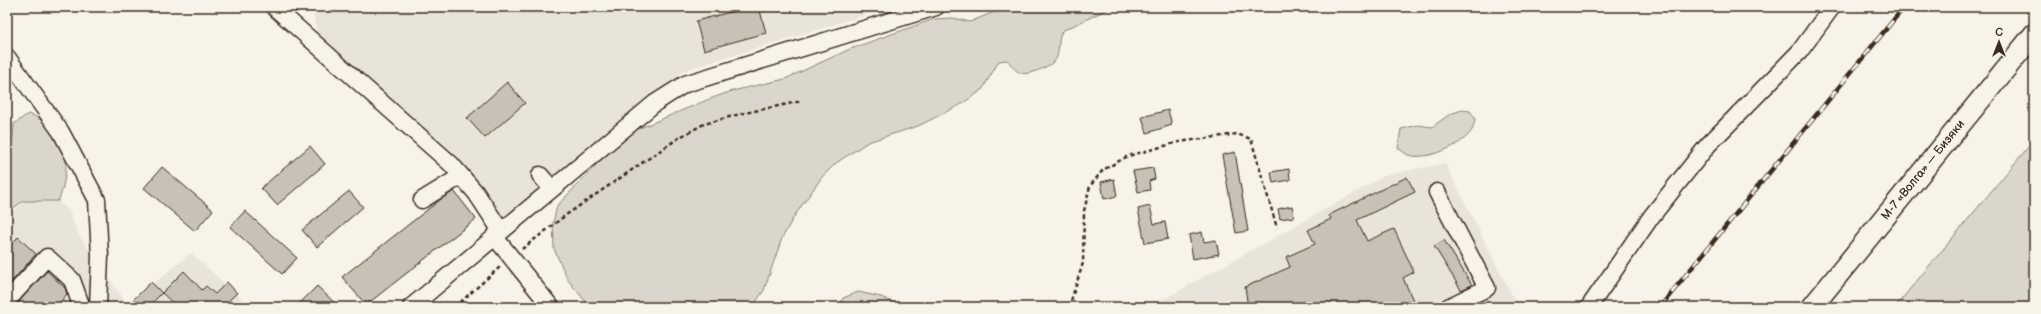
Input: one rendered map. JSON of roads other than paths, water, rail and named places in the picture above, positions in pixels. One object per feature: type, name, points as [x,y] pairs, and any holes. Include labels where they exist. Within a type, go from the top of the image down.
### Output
[{"type":"main road","name":"М-7 «Волга» — Бизяки","points":[[1812,307],[2034,34]]},
{"type":"street","points":[[274,7],[445,158],[476,193],[511,258],[551,307]]},
{"type":"street","points":[[411,307],[498,233],[655,104],[685,84],[936,7]]},
{"type":"street","points":[[1589,307],[1651,218],[1708,146],[1800,51],[1832,7]]},
{"type":"street","points":[[7,57],[61,132],[97,200],[100,256],[98,306],[78,306],[72,280],[47,257],[7,301]]},
{"type":"street","points":[[540,175],[552,189]]},
{"type":"street","points":[[422,200],[461,176]]},
{"type":"street","points":[[1437,192],[1487,288],[1448,307]]},
{"type":"railway","points":[[1660,307],[1904,7]]}]
